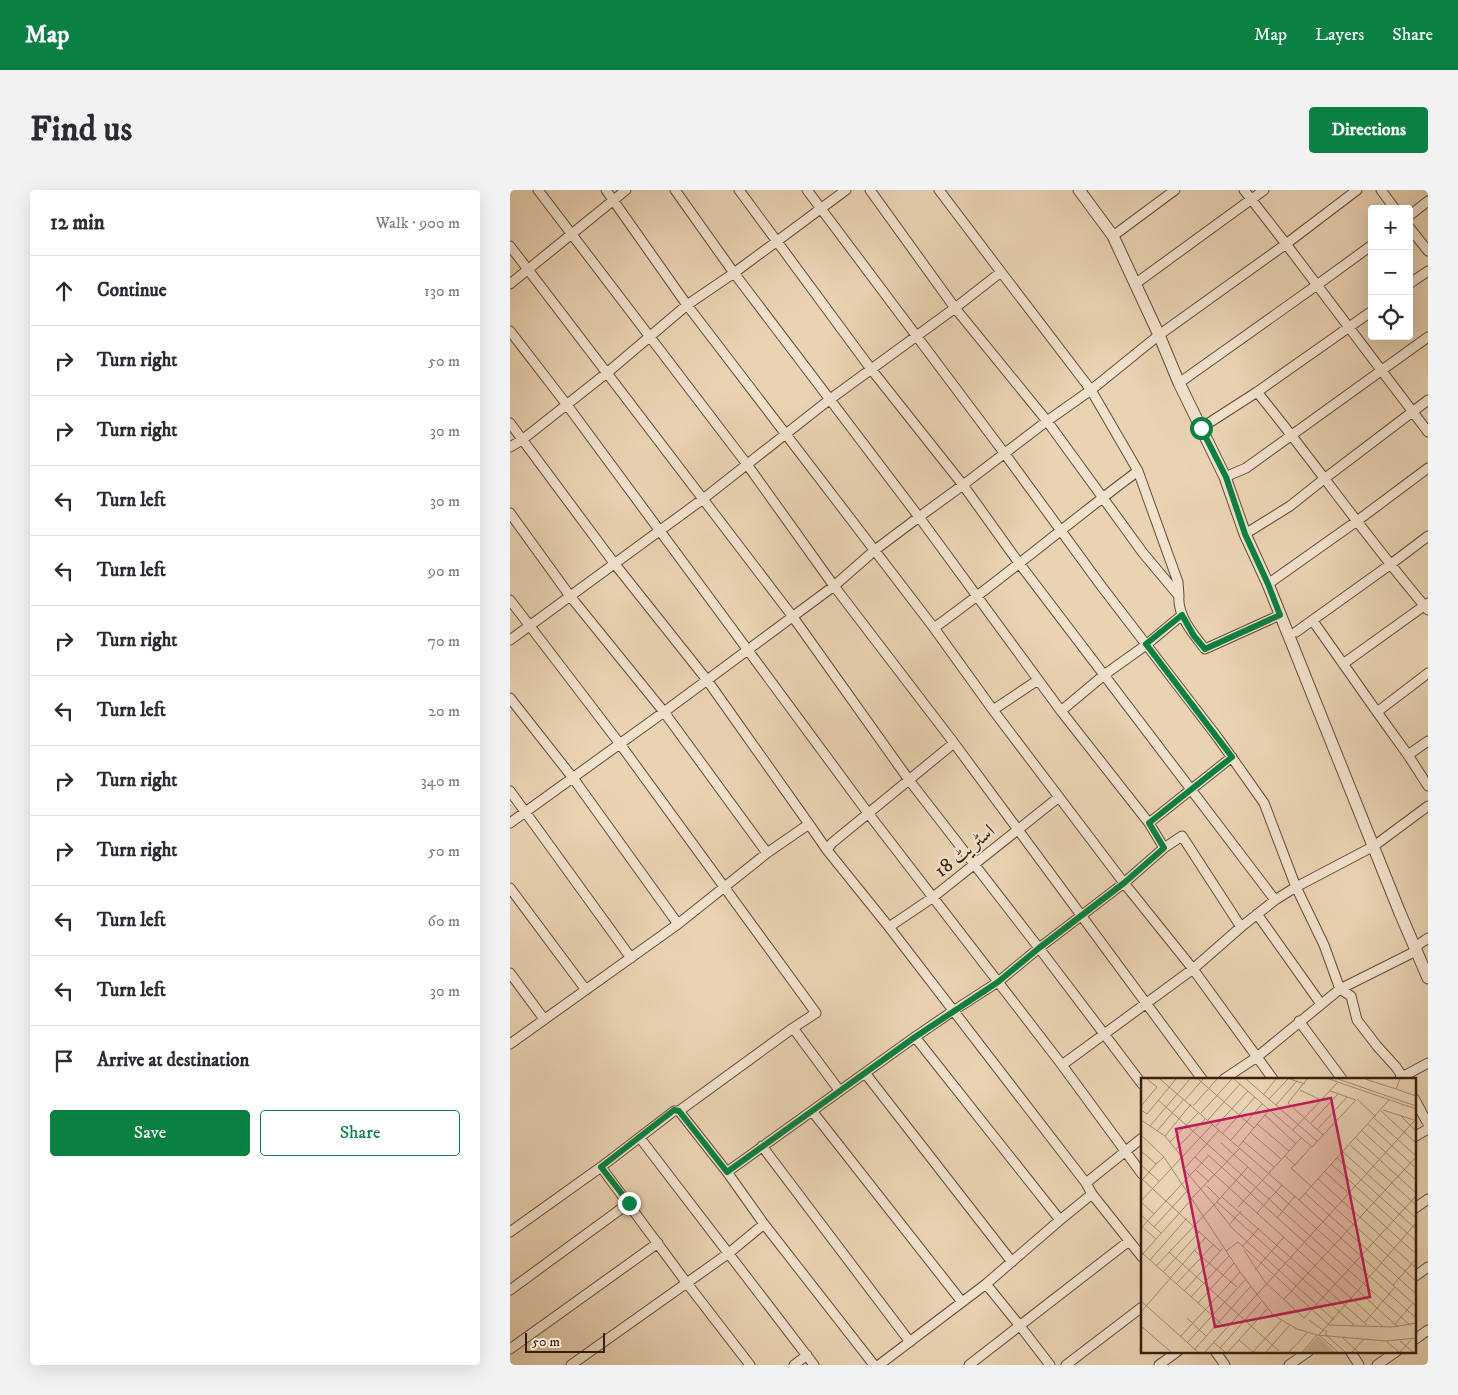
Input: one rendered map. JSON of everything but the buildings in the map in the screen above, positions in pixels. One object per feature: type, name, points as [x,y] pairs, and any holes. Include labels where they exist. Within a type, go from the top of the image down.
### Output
[{"type":"street","points":[[538,190],[746,464],[834,586],[954,743],[1201,1078]]},
{"type":"street","points":[[606,190],[687,305],[934,628],[993,710],[1124,883],[1193,969],[1272,1078]]},
{"type":"street","points":[[510,284],[626,190]]},
{"type":"street","points":[[675,190],[734,273],[919,517],[1038,680],[1149,823],[1164,848]]},
{"type":"street","points":[[739,190],[871,369],[963,485],[1019,563],[1275,900]]},
{"type":"street","points":[[807,190],[1005,454],[1102,588],[1232,757],[1264,803],[1296,887],[1324,945],[1340,989],[1350,996],[1357,1020],[1396,1067],[1402,1078],[1428,1063]]},
{"type":"street","points":[[510,447],[567,405],[687,305],[734,273],[846,190]]},
{"type":"street","points":[[870,190],[955,308],[1047,421],[1143,554],[1179,596]]},
{"type":"street","points":[[939,190],[1091,390],[1138,472],[1178,582],[1178,603],[1182,615],[1194,636],[1205,649],[1280,615]]},
{"type":"street","points":[[1079,190],[1113,236],[1160,335],[1179,383],[1226,477],[1245,534],[1268,584],[1428,978]]},
{"type":"street","points":[[1113,236],[1175,190]]},
{"type":"street","points":[[1244,190],[1428,432]]},
{"type":"street","points":[[1136,284],[1264,190]]},
{"type":"street","points":[[510,823],[793,617],[834,586],[875,550],[1091,390],[1160,335],[1357,190]]},
{"type":"street","points":[[1381,190],[1392,205]]},
{"type":"street","points":[[1413,213],[1428,201]]},
{"type":"street","points":[[1413,232],[1428,251]]},
{"type":"street","points":[[510,246],[608,372],[793,617],[909,780],[1141,1083]]},
{"type":"street","points":[[1179,383],[1368,248]]},
{"type":"street","points":[[1413,281],[1428,271]]},
{"type":"street","points":[[510,640],[703,498],[829,400],[955,308],[1000,272]]},
{"type":"street","points":[[1201,428],[1258,392],[1368,314]]},
{"type":"street","points":[[510,331],[660,530],[868,813],[1062,1065],[1141,1173]]},
{"type":"street","points":[[1226,477],[1246,468],[1428,337]]},
{"type":"street","points":[[1258,392],[1357,521],[1427,606],[1343,664]]},
{"type":"street","points":[[1245,534],[1290,506],[1428,400]]},
{"type":"street","points":[[510,423],[614,563],[707,680],[826,850],[889,927],[1141,1256]]},
{"type":"street","points":[[1268,584],[1428,468]]},
{"type":"street","points":[[934,628],[978,597],[1102,498],[1138,472]]},
{"type":"street","points":[[510,513],[570,596],[664,712],[767,853]]},
{"type":"street","points":[[1296,632],[1428,536]]},
{"type":"street","points":[[510,600],[620,744],[816,1013],[679,1111],[674,1110],[640,1138],[510,1232]]},
{"type":"street","points":[[1062,711],[1104,675],[1182,615]]},
{"type":"street","points":[[1313,620],[1408,754],[1428,786]]},
{"type":"street","points":[[1377,712],[1428,673]]},
{"type":"street","points":[[993,710],[1038,680]]},
{"type":"street","points":[[510,698],[573,778],[678,924]]},
{"type":"street","points":[[1408,754],[1428,740]]},
{"type":"street","points":[[826,850],[832,843],[954,743]]},
{"type":"street","points":[[1149,823],[1232,757]]},
{"type":"street","points":[[510,791],[631,958]]},
{"type":"street","name":"اسٹریٹ 18","points":[[889,927],[932,898],[1060,797]]},
{"type":"street","points":[[1062,1065],[1193,969],[1275,900],[1374,846],[1428,806]]},
{"type":"street","points":[[510,1044],[678,924],[767,853],[809,824]]},
{"type":"street","points":[[727,1172],[839,1090],[998,982],[1124,883],[1164,848],[1182,836],[1242,927]]},
{"type":"street","points":[[510,888],[586,990]]},
{"type":"street","points":[[1257,914],[1321,1004]]},
{"type":"street","points":[[1225,1078],[1256,1057],[1340,989],[1415,949],[1428,938]]},
{"type":"street","points":[[510,973],[544,1019]]},
{"type":"street","points":[[1298,1022],[1341,1078]]},
{"type":"street","points":[[793,1028],[839,1090]]},
{"type":"street","points":[[915,1037],[1060,1220]]},
{"type":"street","points":[[865,1073],[1012,1262]]},
{"type":"street","points":[[1416,1102],[1428,1124]]},
{"type":"street","points":[[679,1111],[874,1365]]},
{"type":"street","points":[[812,1111],[962,1302]]},
{"type":"street","points":[[1416,1136],[1428,1129]]},
{"type":"street","points":[[640,1138],[814,1365]]},
{"type":"street","points":[[1086,1184],[1141,1139]]},
{"type":"street","points":[[762,1146],[910,1342]]},
{"type":"street","points":[[601,1167],[750,1365]]},
{"type":"street","points":[[880,1365],[986,1284],[1092,1194]]},
{"type":"street","points":[[1416,1208],[1428,1199]]},
{"type":"street","points":[[510,1290],[629,1203]]},
{"type":"street","points":[[571,1365],[729,1253],[764,1224]]},
{"type":"street","points":[[969,1365],[1129,1242]]},
{"type":"street","points":[[510,1349],[658,1243]]},
{"type":"street","points":[[1416,1275],[1428,1267]]},
{"type":"street","points":[[986,1284],[1050,1365]]},
{"type":"street","points":[[1066,1365],[1141,1308]]},
{"type":"street","points":[[1416,1339],[1428,1330]]},
{"type":"street","points":[[1160,1365],[1177,1352]]},
{"type":"street","points":[[1216,1352],[1224,1365]]},
{"type":"street","points":[[1289,1365],[1308,1352]]},
{"type":"street","points":[[1351,1352],[1359,1365]]},
{"type":"street","points":[[1377,1365],[1396,1352]]},
{"type":"street","points":[[794,1365],[807,1355]]},
{"type":"route","points":[[629,1203],[601,1167],[674,1110],[679,1111],[727,1172],[839,1090],[998,982],[1124,883],[1164,848],[1149,823],[1232,757],[1146,644],[1182,615],[1194,636],[1205,649],[1280,615],[1245,534],[1226,477],[1201,428]]}]
